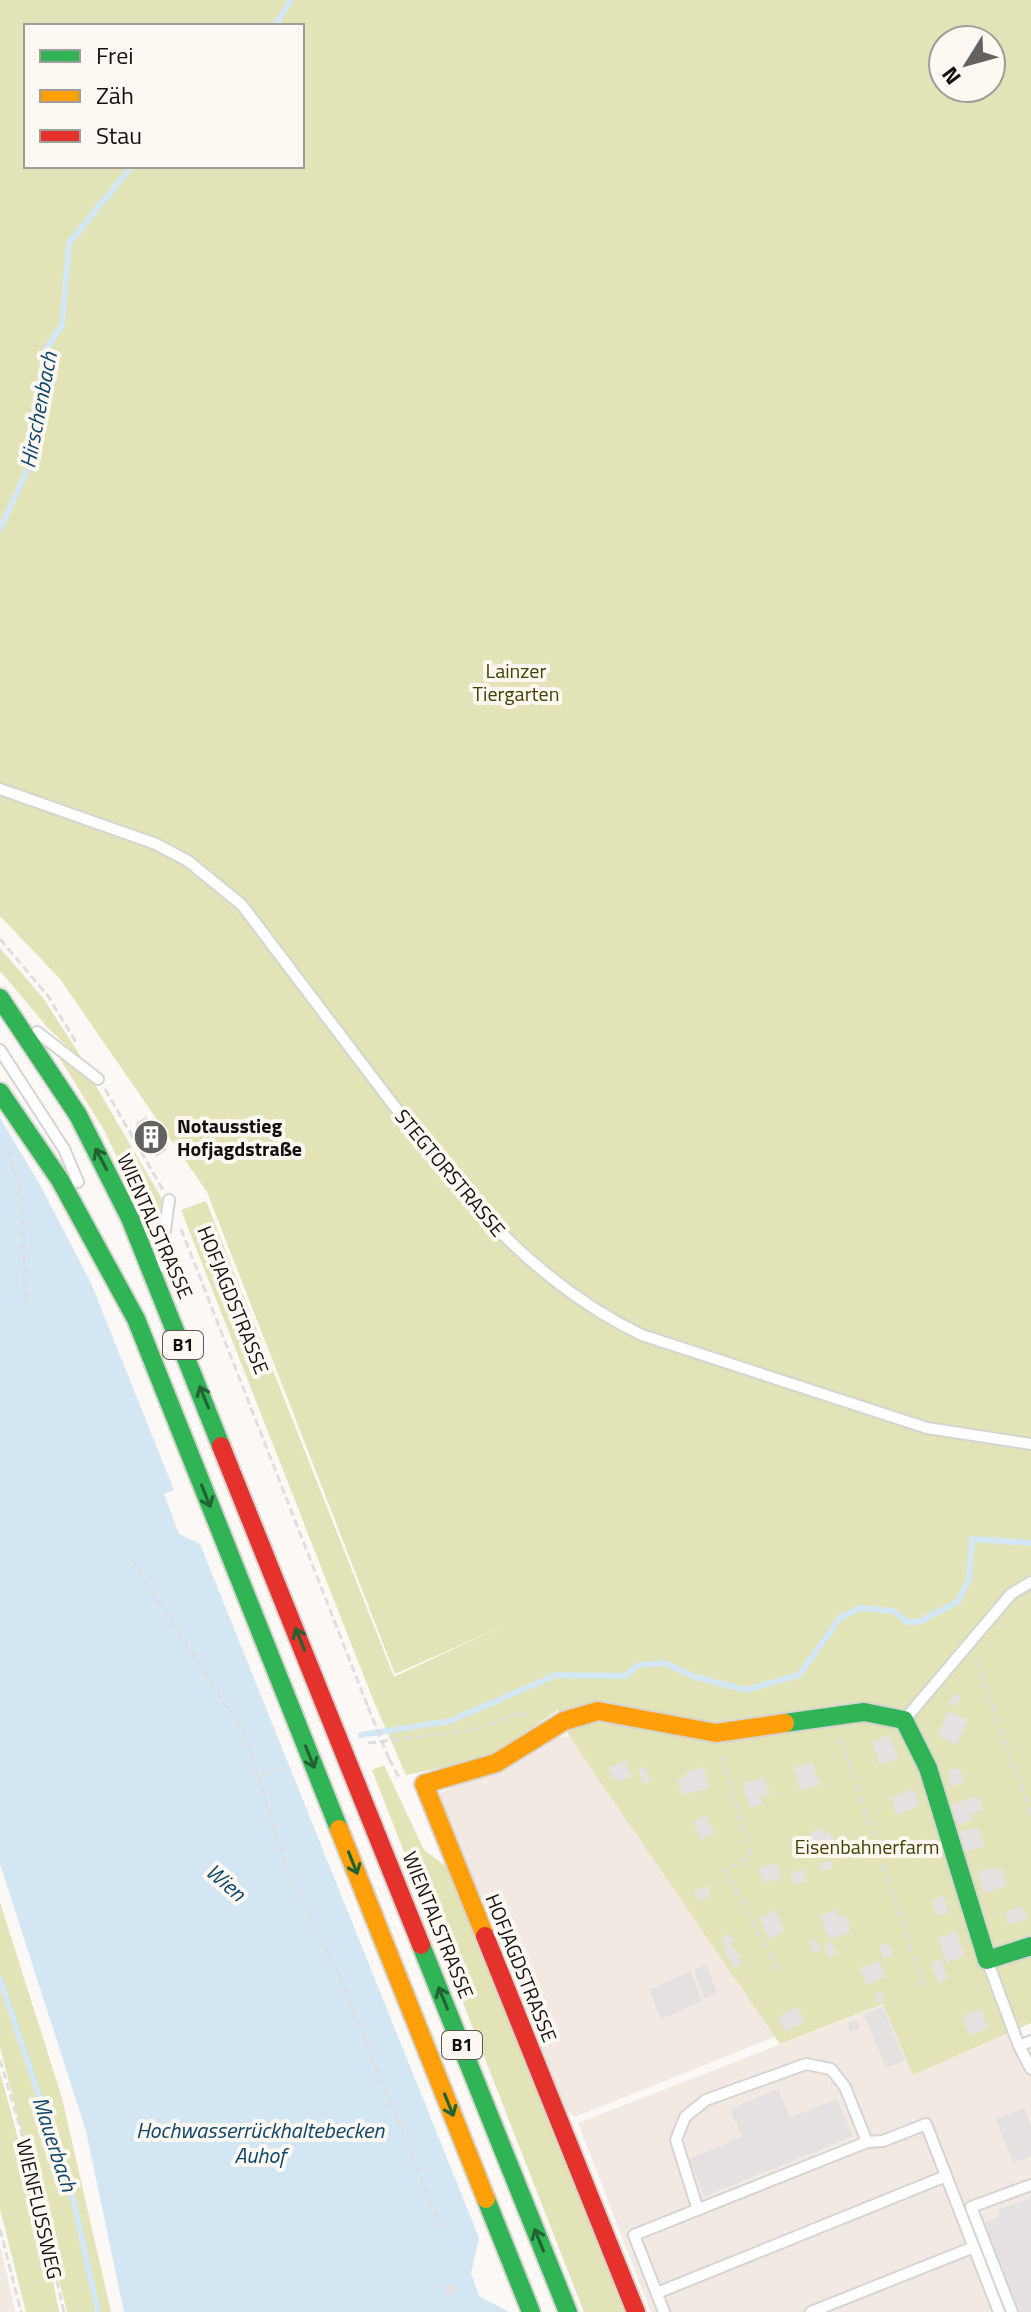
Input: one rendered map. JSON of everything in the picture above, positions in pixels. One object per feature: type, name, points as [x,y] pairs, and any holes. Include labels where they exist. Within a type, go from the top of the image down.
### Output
[{"type":"main road","name":"WIENTALSTRASSE","points":[[0,998],[78,1115],[130,1218],[157,1280],[568,2312]]},
{"type":"main road","name":"B1","points":[[0,1092],[60,1180],[136,1319],[531,2312]]},
{"type":"main road","name":"HOFJAGDSTRASSE","points":[[636,2312],[424,1784],[496,1763],[564,1721],[598,1711],[716,1733]]},
{"type":"main road","points":[[716,1733],[864,1712],[904,1720],[928,1768],[987,1960],[1031,1946]]},
{"type":"lane","name":"STEGTORSTRASSE","points":[[0,789],[156,844],[217,883],[242,905],[449,1178],[494,1229],[564,1290],[605,1317],[642,1335],[927,1428],[1031,1444]]},
{"type":"lane","points":[[13,1015],[98,1079]]},
{"type":"lane","points":[[0,1050],[64,1149],[82,1191]]},
{"type":"lane","points":[[157,1280],[169,1200]]},
{"type":"lane","points":[[88,1206],[136,1319]]},
{"type":"lane","points":[[904,1720],[1011,1594],[1031,1582]]},
{"type":"lane","points":[[987,1960],[1019,2046],[1031,2069]]},
{"type":"lane","points":[[1019,2046],[1031,2041]]},
{"type":"lane","points":[[698,2210],[676,2140],[685,2117],[706,2100],[806,2064],[831,2069],[845,2087],[867,2142]]},
{"type":"lane","points":[[664,2312],[634,2235],[867,2142],[883,2141],[926,2124],[999,2312]]},
{"type":"lane","points":[[657,2293],[946,2176]]},
{"type":"lane","points":[[1012,2312],[971,2207],[1031,2185]]},
{"type":"lane","points":[[811,2312],[974,2247]]},
{"type":"path","points":[[0,939],[48,996],[77,1043]]},
{"type":"path","name":"HOFJAGDSTRASSE","points":[[98,1079],[169,1200],[389,1759]]},
{"type":"path","points":[[4,1141],[21,1191],[26,1305]]},
{"type":"path","points":[[132,1560],[245,1734],[260,1774],[289,1875],[341,1979],[441,2229]]},
{"type":"path","points":[[970,1643],[1031,1814]]},
{"type":"path","points":[[364,1744],[475,1730],[513,1715]]},
{"type":"path","points":[[833,1717],[923,1986]]},
{"type":"path","points":[[716,1733],[751,1858],[725,1869],[780,1973]]},
{"type":"path","points":[[260,1774],[293,1767]]},
{"type":"path","name":"WIENFLUSSWEG","points":[[0,2060],[27,2151],[64,2312]]},
{"type":"path","points":[[0,2229],[21,2312]]},
{"type":"shaded area","points":[[569,1736],[777,2036],[575,2117],[560,2106],[437,1795],[554,1738]]},
{"type":"shaded area","points":[[884,2004],[913,2075],[1007,2034],[1016,2054],[1031,2049],[1031,2312],[651,2312],[578,2123]]},
{"type":"shaded area","points":[[0,2246],[2,2253],[15,2312],[0,2312]]},
{"type":"green space","name":"Lainzer Tiergarten","points":[[0,0],[1031,0],[1031,2023],[913,2075],[883,2004],[780,2044],[569,1736],[558,1710],[488,1758],[406,1775],[374,1702],[181,1210],[206,1201],[394,1677],[501,1627],[395,1674],[207,1192],[60,979],[0,916]]},
{"type":"green space","points":[[0,948],[43,998],[85,1063],[48,1028],[0,971]]},
{"type":"green space","points":[[54,1049],[93,1081],[162,1199],[157,1241],[104,1130]]},
{"type":"green space","points":[[384,1765],[424,1850],[455,1873],[626,2312],[584,2312],[372,1770]]},
{"type":"green space","points":[[0,1902],[62,2098],[111,2312],[67,2312],[0,2047]]},
{"type":"green space","points":[[0,2072],[45,2238],[59,2312],[26,2312],[0,2209]]},
{"type":"water","name":"Hochwasserrückhaltebecken Auhof","points":[[0,1118],[39,1183],[91,1283],[174,1490],[164,1494],[179,1534],[200,1544],[479,2238],[471,2273],[479,2296],[509,2312],[124,2312],[86,2131],[0,1864]]},
{"type":"building","name":"Notausstieg Hofjagdstraße","points":[[146,1116],[167,1150],[156,1157],[135,1124]]},
{"type":"building","points":[[954,1693],[961,1696],[956,1707],[949,1703]]},
{"type":"building","points":[[949,1711],[968,1720],[956,1745],[937,1735]]},
{"type":"building","points":[[890,1735],[898,1759],[879,1765],[872,1741]]},
{"type":"building","points":[[626,1760],[632,1776],[619,1782],[617,1778],[613,1780],[608,1768]]},
{"type":"building","points":[[812,1762],[820,1785],[801,1791],[793,1768]]},
{"type":"building","points":[[644,1767],[651,1781],[644,1784],[638,1769]]},
{"type":"building","points":[[704,1767],[710,1788],[682,1795],[677,1779],[686,1777],[685,1772]]},
{"type":"building","points":[[959,1768],[964,1782],[951,1786],[947,1771]]},
{"type":"building","points":[[764,1777],[770,1794],[761,1797],[763,1804],[750,1808],[742,1784]]},
{"type":"building","points":[[913,1789],[920,1805],[897,1815],[890,1798]]},
{"type":"building","points":[[978,1796],[983,1810],[971,1814],[973,1820],[956,1826],[949,1805]]},
{"type":"building","points":[[706,1815],[714,1833],[701,1840],[693,1822]]},
{"type":"building","points":[[978,1827],[984,1846],[964,1852],[959,1832]]},
{"type":"building","points":[[821,1828],[825,1835],[830,1832],[835,1842],[828,1846],[831,1852],[819,1858],[810,1833]]},
{"type":"building","points":[[830,1860],[833,1867],[822,1871],[819,1864]]},
{"type":"building","points":[[777,1863],[782,1878],[763,1883],[759,1868]]},
{"type":"building","points":[[993,1867],[994,1870],[1002,1867],[1007,1885],[984,1894],[977,1872]]},
{"type":"building","points":[[803,1869],[807,1881],[795,1885],[790,1873]]},
{"type":"building","points":[[706,1886],[711,1896],[699,1902],[694,1892]]},
{"type":"building","points":[[944,1896],[949,1913],[937,1916],[932,1900]]},
{"type":"building","points":[[1022,1906],[1027,1919],[1008,1925],[1005,1912]]},
{"type":"building","points":[[836,1909],[839,1917],[845,1915],[851,1932],[829,1940],[820,1916]]},
{"type":"building","points":[[775,1910],[785,1932],[769,1939],[759,1918]]},
{"type":"building","points":[[956,1931],[965,1956],[946,1963],[937,1939]]},
{"type":"building","points":[[729,1933],[734,1941],[730,1944],[742,1957],[739,1959],[742,1964],[735,1968],[723,1950],[727,1947],[721,1938]]},
{"type":"building","points":[[816,1939],[821,1950],[814,1953],[809,1942]]},
{"type":"building","points":[[831,1941],[837,1954],[829,1957],[823,1944]]},
{"type":"building","points":[[888,1943],[893,1955],[884,1959],[879,1946]]},
{"type":"building","points":[[941,1960],[948,1979],[938,1983],[931,1963]]},
{"type":"building","points":[[880,1961],[886,1977],[867,1985],[860,1968]]},
{"type":"building","points":[[706,1965],[717,1993],[704,1998],[694,1970]]},
{"type":"building","points":[[691,1971],[702,2001],[661,2019],[649,1990]]},
{"type":"building","points":[[882,1992],[885,2001],[877,2003],[874,1995]]},
{"type":"building","points":[[797,2007],[805,2022],[785,2032],[778,2017]]},
{"type":"building","points":[[883,2007],[905,2060],[886,2068],[864,2015]]},
{"type":"building","points":[[981,2009],[988,2028],[969,2035],[962,2016]]},
{"type":"building","points":[[857,2020],[860,2029],[850,2032],[847,2023]]},
{"type":"building","points":[[778,2089],[790,2118],[837,2099],[853,2136],[705,2196],[689,2159],[742,2137],[730,2109]]},
{"type":"building","points":[[1024,2108],[1031,2125],[1031,2156],[1013,2163],[996,2119]]},
{"type":"building","points":[[1031,2198],[1031,2312],[1020,2312],[984,2223],[1001,2216],[998,2210]]},
{"type":"building","points":[[452,2283],[456,2292],[448,2295],[445,2286]]},
{"type":"waterway","name":"Hirschenbach","points":[[275,24],[291,0]]},
{"type":"waterway","name":"Hirschenbach","points":[[0,529],[32,460],[45,351],[62,325],[69,243],[130,168]]},
{"type":"waterway","points":[[361,1735],[450,1721],[556,1675],[625,1676],[638,1665],[664,1663],[695,1677],[746,1690],[799,1675],[840,1618],[859,1608],[894,1611],[907,1622],[919,1622],[957,1602],[969,1580],[972,1539],[1031,1543]]},
{"type":"waterway","name":"Mauerbach","points":[[0,1979],[72,2194],[98,2312]]},
{"type":"traffic: fast","points":[[0,998],[78,1115],[130,1218],[221,1446]]},
{"type":"traffic: fast","points":[[0,1092],[60,1180],[136,1319],[339,1829]]},
{"type":"traffic: fast","points":[[785,1723],[864,1712],[904,1720],[928,1768],[987,1960],[1031,1946]]},
{"type":"traffic: fast","points":[[421,1945],[568,2312]]},
{"type":"traffic: fast","points":[[486,2199],[531,2312]]},
{"type":"traffic: slow","points":[[485,1936],[424,1784],[496,1763],[564,1721],[598,1711],[716,1733],[785,1723]]},
{"type":"traffic: slow","points":[[339,1829],[486,2199]]},
{"type":"traffic: jam","points":[[221,1446],[421,1945]]},
{"type":"traffic: jam","points":[[485,1936],[636,2312]]},
{"type":"place","name":"Notausstieg Hofjagdstraße","points":[[151,1137]]},
{"type":"park label","name":"Eisenbahnerfarm","points":[[867,1847]]},
{"type":"water label","name":"Wien","points":[[226,1882]]}]
